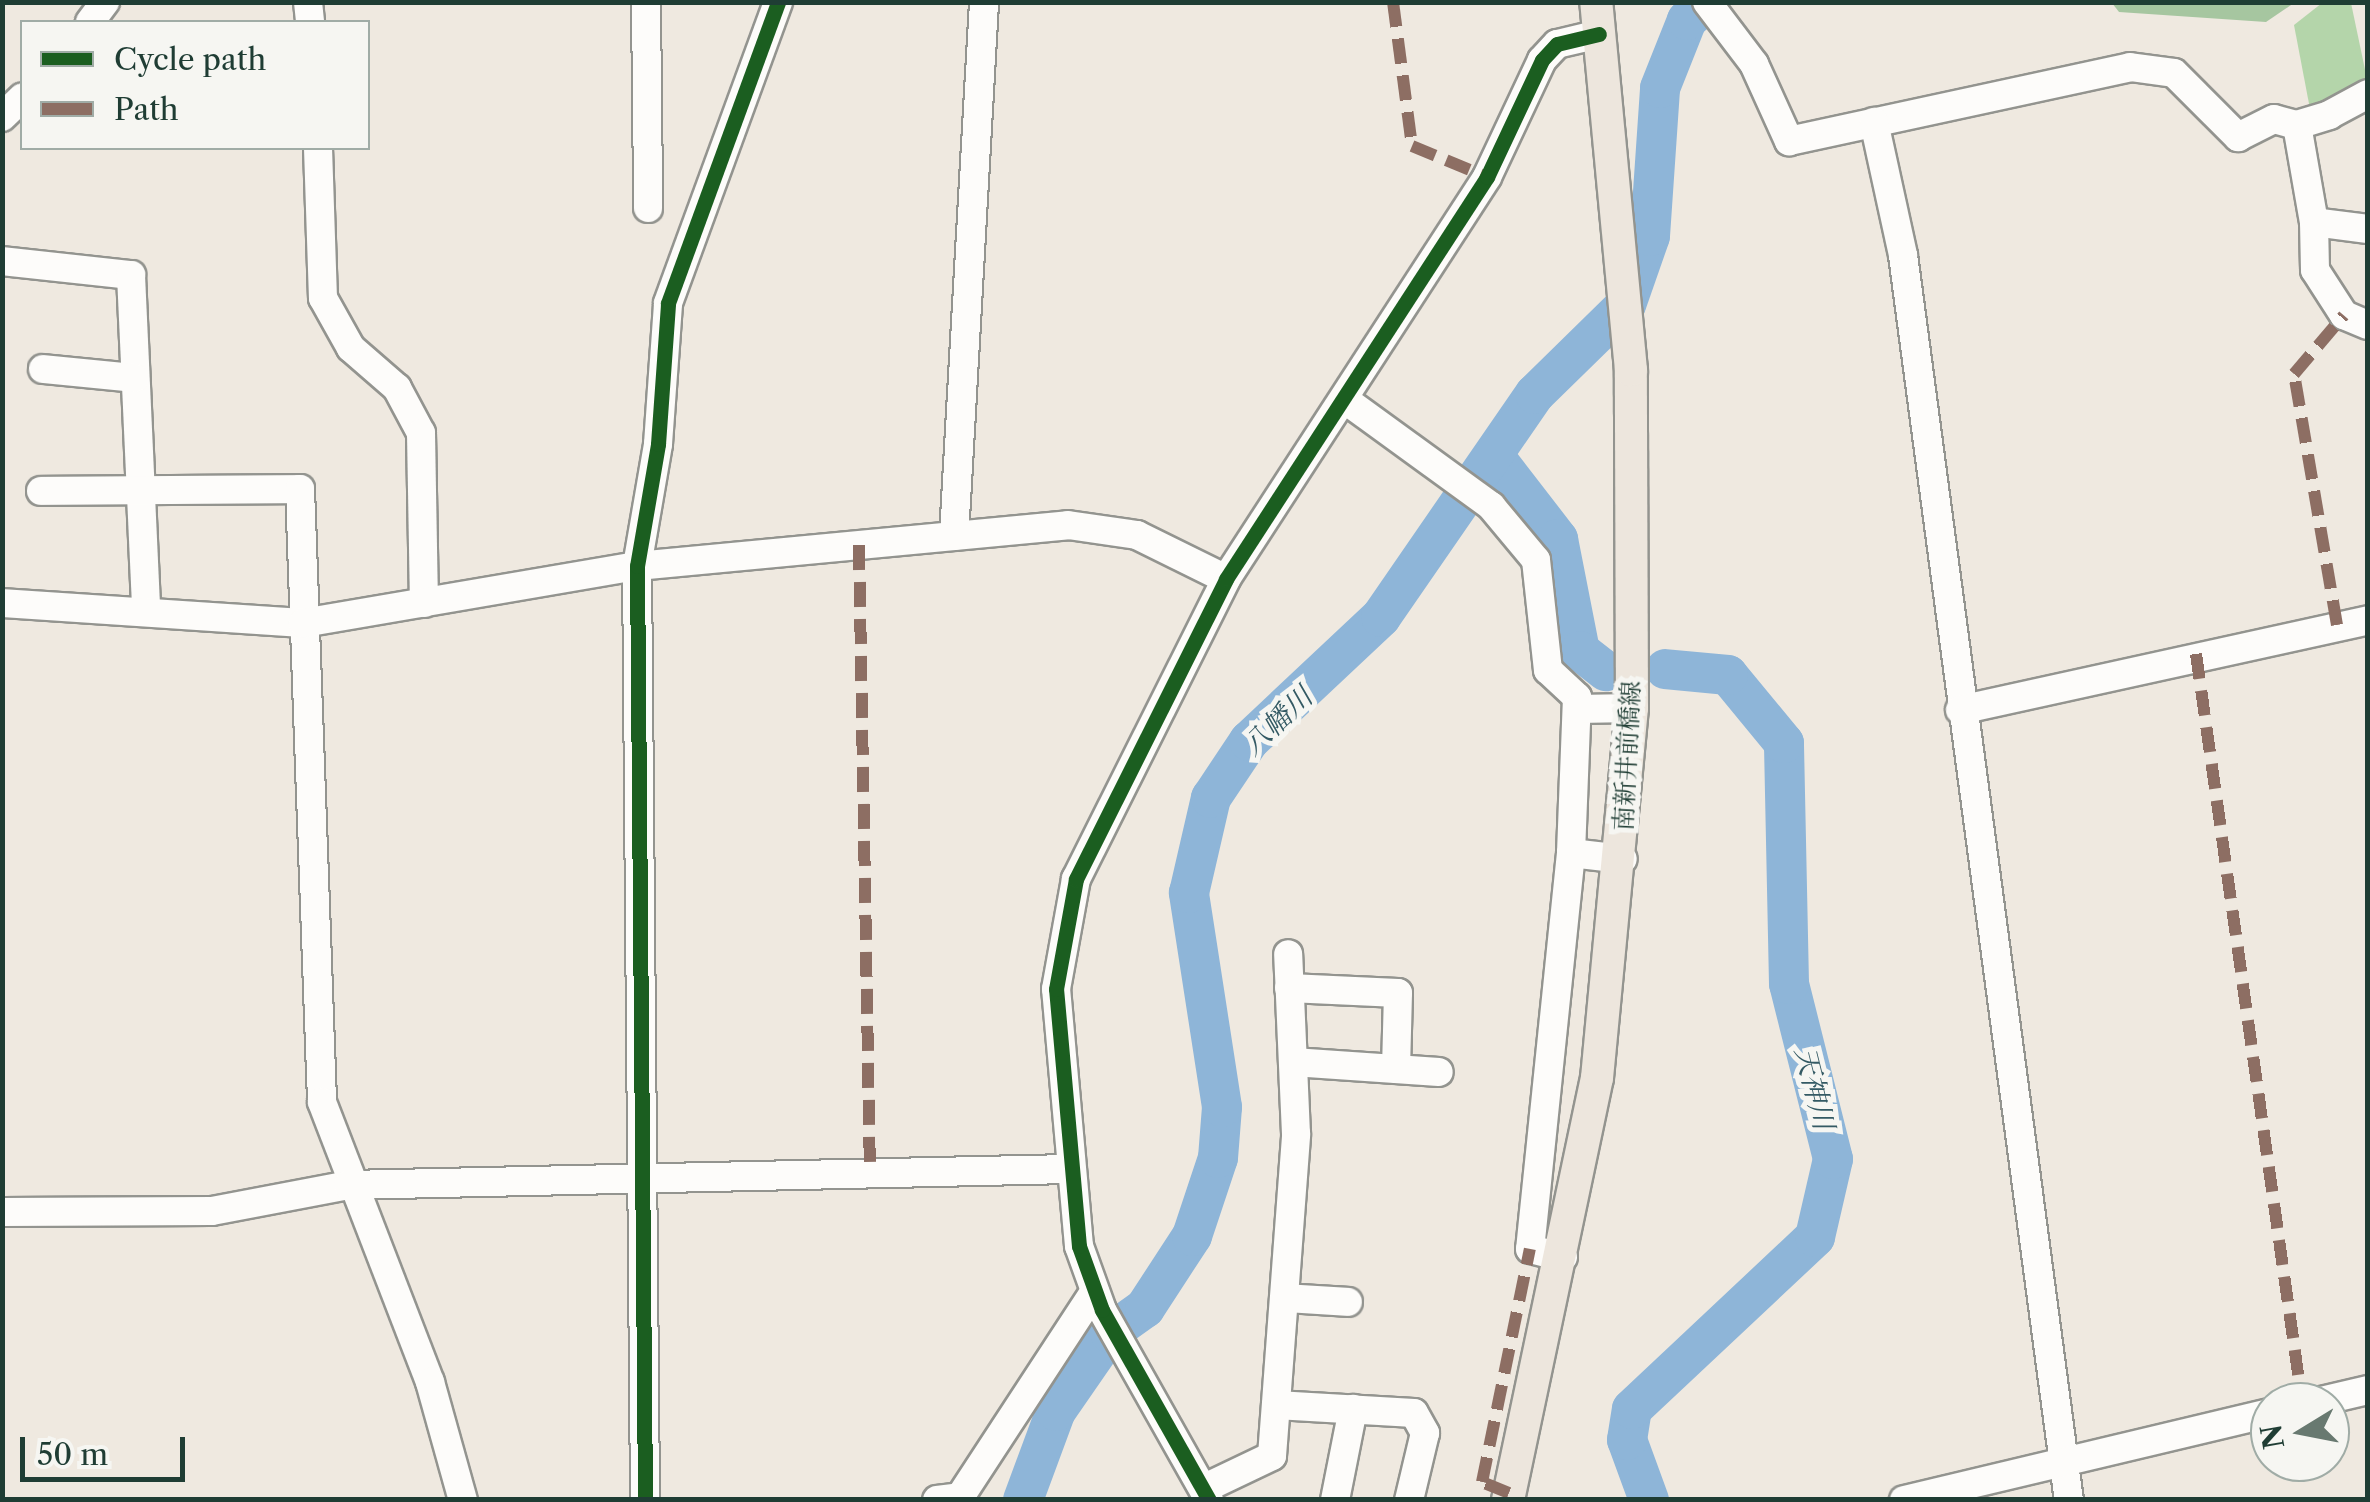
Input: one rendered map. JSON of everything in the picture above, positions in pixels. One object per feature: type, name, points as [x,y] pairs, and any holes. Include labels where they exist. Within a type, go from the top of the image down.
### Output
[{"type":"main road","name":"南新井前橋線","points":[[1508,1500],[1563,1257],[1623,859],[1632,708],[1630,370],[1597,18]]},
{"type":"street","points":[[646,2],[648,208]]},
{"type":"street","points":[[645,1500],[636,566],[658,444],[668,303],[778,2]]},
{"type":"street","points":[[954,536],[984,2]]},
{"type":"street","points":[[1715,12],[1789,141],[2154,66],[2174,73],[2238,137],[2274,119],[2297,126],[2368,94]]},
{"type":"street","points":[[1288,954],[1293,1062],[1285,1298],[1272,1456],[1208,1493],[1098,1301],[1078,1246],[1056,990],[1076,879],[1121,773],[1226,579],[1348,402],[1487,177],[1542,60],[1557,44],[1597,18]]},
{"type":"street","points":[[1874,122],[1903,256],[1960,710],[2070,1500]]},
{"type":"street","points":[[2297,126],[2314,222],[2315,270],[2344,316],[2368,326]]},
{"type":"street","points":[[318,150],[324,298],[351,348],[397,388],[422,433],[424,603]]},
{"type":"street","points":[[2314,222],[2368,229]]},
{"type":"street","points":[[2,262],[131,275],[146,611]]},
{"type":"street","points":[[43,369],[135,378]]},
{"type":"street","points":[[1348,402],[1436,470],[1491,506],[1536,560],[1548,670],[1578,709],[1571,853],[1530,1249],[1563,1257]]},
{"type":"street","points":[[41,490],[140,484],[300,489],[312,983],[322,1102],[348,1185],[430,1382],[464,1500]]},
{"type":"street","points":[[2,602],[303,623],[636,566],[1068,525],[1136,534],[1226,579]]},
{"type":"street","points":[[1960,710],[2368,620]]},
{"type":"street","points":[[1578,709],[1632,708]]},
{"type":"street","points":[[1571,853],[1623,859]]},
{"type":"street","points":[[1289,988],[1398,993],[1396,1069]]},
{"type":"street","points":[[1293,1062],[1439,1072]]},
{"type":"street","points":[[2,1212],[212,1212],[348,1185],[1071,1169]]},
{"type":"street","points":[[1285,1298],[1348,1302]]},
{"type":"street","points":[[937,1500],[960,1497],[1098,1301]]},
{"type":"street","points":[[1276,1405],[1414,1413],[1425,1433],[1409,1500]]},
{"type":"street","points":[[1335,1500],[1354,1410]]},
{"type":"street","points":[[1904,1500],[2250,1418]]},
{"type":"green space","points":[[2112,3],[2294,3],[2266,22],[2119,12]]},
{"type":"green space","points":[[2322,3],[2351,3],[2367,79],[2332,105],[2310,109],[2294,25]]},
{"type":"waterway","name":"八幡川","points":[[1023,1500],[1056,1411],[1110,1333],[1145,1308],[1192,1236],[1218,1158],[1222,1107],[1189,893],[1211,798],[1249,741],[1381,617],[1535,394],[1626,305],[1650,236],[1660,88],[1687,20],[1708,2]]},
{"type":"waterway","name":"天神川","points":[[1497,460],[1558,539],[1580,651],[1606,671]]},
{"type":"waterway","name":"天神川","points":[[1649,1500],[1627,1440],[1632,1409],[1815,1237],[1833,1159],[1789,984],[1784,743],[1728,675],[1665,669]]},
{"type":"marked path","points":[[1393,2],[1412,146],[1487,177]]},
{"type":"marked path","points":[[2337,625],[2294,374],[2344,315]]},
{"type":"marked path","points":[[859,545],[870,1173]]},
{"type":"marked path","points":[[2196,654],[2299,1382]]},
{"type":"marked path","points":[[1509,1493],[1482,1482],[1530,1249]]},
{"type":"cycle path","points":[[645,1500],[637,566],[658,444],[668,303],[778,2]]},
{"type":"cycle path","points":[[1209,1500],[1102,1310],[1079,1246],[1056,989],[1076,879],[1226,579],[1487,177],[1542,60],[1557,44],[1599,34]]}]
